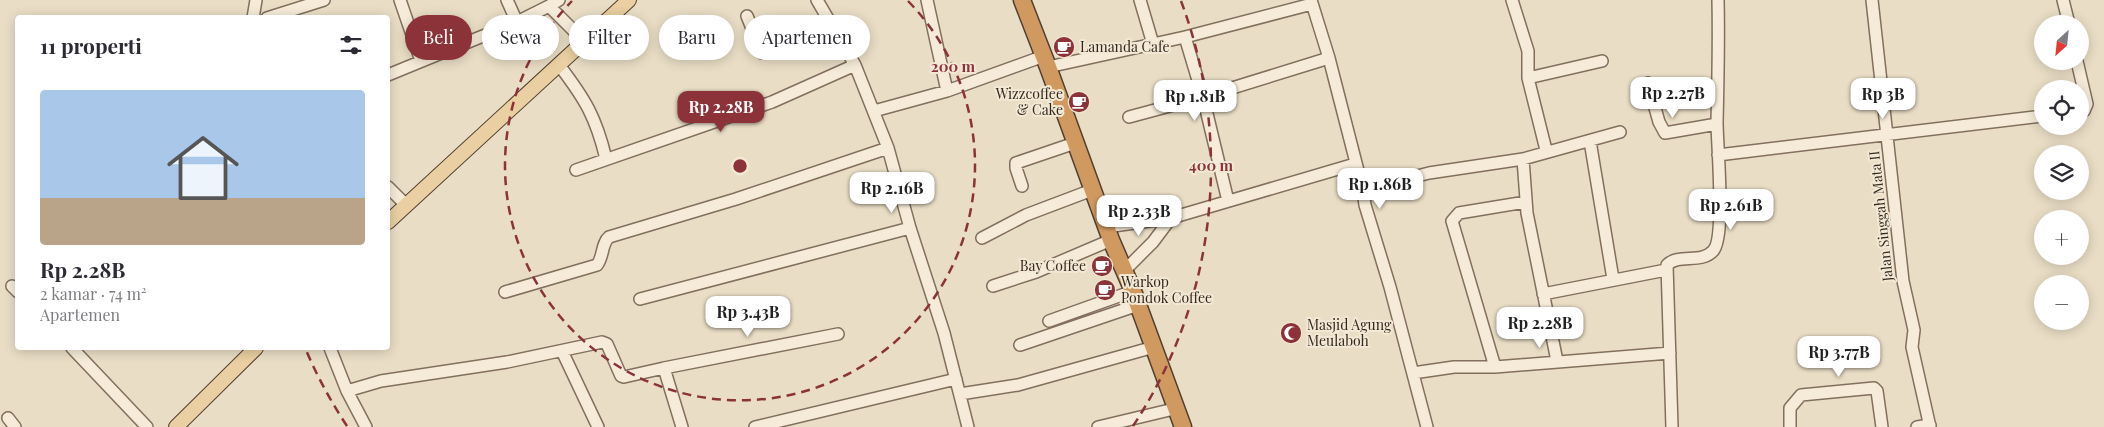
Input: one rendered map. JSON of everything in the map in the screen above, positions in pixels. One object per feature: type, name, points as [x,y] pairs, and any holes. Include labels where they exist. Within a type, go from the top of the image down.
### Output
[{"type":"highway","points":[[1022,0],[1108,233],[1136,298],[1178,408],[1183,427]]},
{"type":"main road","points":[[612,15],[629,0]]},
{"type":"main road","points":[[390,220],[405,204],[569,55]]},
{"type":"main road","points":[[176,427],[254,350]]},
{"type":"street","points":[[254,15],[256,0]]},
{"type":"street","points":[[276,15],[324,0]]},
{"type":"street","points":[[400,0],[421,61]]},
{"type":"street","points":[[507,0],[514,15]]},
{"type":"street","points":[[817,0],[826,15]]},
{"type":"street","points":[[927,0],[947,91]]},
{"type":"street","points":[[1140,0],[1153,44]]},
{"type":"street","points":[[1512,0],[1528,51],[1528,78],[1546,150]]},
{"type":"street","points":[[1672,427],[1666,270],[1670,262],[1707,255],[1716,247],[1722,154],[1717,124],[1718,0]]},
{"type":"street","name":"Jalan Singgah Mata II","points":[[1872,0],[1903,281],[1914,330],[1912,347],[1930,426]]},
{"type":"street","points":[[2063,0],[2067,15]]},
{"type":"street","points":[[874,111],[1046,61],[1185,37],[1312,2],[1329,58],[1363,190],[1365,206],[1413,373],[1426,427]]},
{"type":"street","points":[[531,15],[554,3],[569,22]]},
{"type":"street","points":[[390,74],[482,36]]},
{"type":"street","points":[[1185,37],[1203,97],[1228,201]]},
{"type":"street","points":[[1129,117],[1203,97],[1329,58]]},
{"type":"street","points":[[852,60],[888,148],[910,228],[944,334],[968,427]]},
{"type":"street","points":[[1528,78],[1602,61]]},
{"type":"street","points":[[559,65],[583,96],[592,113],[606,159]]},
{"type":"street","points":[[576,170],[772,102],[855,65]]},
{"type":"street","points":[[1648,83],[1659,122],[1665,133],[1717,124]]},
{"type":"street","points":[[1722,154],[2034,117]]},
{"type":"street","points":[[1363,190],[1429,173],[1523,159],[1546,150],[1590,141],[1620,132]]},
{"type":"street","points":[[1590,141],[1613,280]]},
{"type":"street","points":[[1022,186],[1016,162],[1075,144]]},
{"type":"street","points":[[505,292],[597,266],[601,260],[605,241],[609,236],[744,196],[888,148]]},
{"type":"street","points":[[1523,159],[1526,202],[1557,361]]},
{"type":"street","points":[[994,286],[1036,272],[1108,233],[1171,218],[1355,164]]},
{"type":"street","points":[[390,189],[405,204]]},
{"type":"street","points":[[982,238],[1026,215],[1092,190]]},
{"type":"street","points":[[1495,367],[1452,221],[1459,213],[1526,202]]},
{"type":"street","points":[[1124,271],[1153,242],[1171,218]]},
{"type":"street","points":[[640,299],[910,228]]},
{"type":"street","points":[[1543,294],[1666,270]]},
{"type":"street","points":[[1049,321],[1136,298]]},
{"type":"street","points":[[1020,345],[1136,298]]},
{"type":"street","points":[[347,391],[381,381],[562,351],[594,343],[607,344],[621,376],[624,377],[838,334]]},
{"type":"street","points":[[960,394],[1018,385],[1154,347]]},
{"type":"street","points":[[74,350],[147,427]]},
{"type":"street","points":[[331,350],[347,391],[366,427]]},
{"type":"street","points":[[562,351],[598,427]]},
{"type":"street","points":[[1413,373],[1454,368],[1495,367],[1670,353]]},
{"type":"street","points":[[664,368],[682,427]]},
{"type":"street","points":[[755,427],[956,379]]},
{"type":"street","points":[[1790,427],[1790,408],[1801,395],[1874,388],[1877,392],[1882,427]]},
{"type":"street","points":[[1098,427],[1178,408]]},
{"type":"street","points":[[1918,427],[1930,426]]},
{"type":"place","name":"Lamanda Cafe","points":[[1064,47]]},
{"type":"place","name":"Wizzcoffee & Cake","points":[[1079,102]]},
{"type":"place","name":"Bay Coffee","points":[[1102,266]]},
{"type":"place","name":"Warkop Pondok Coffee","points":[[1105,290]]},
{"type":"place","name":"Masjid Agung Meulaboh","points":[[1291,333]]}]
